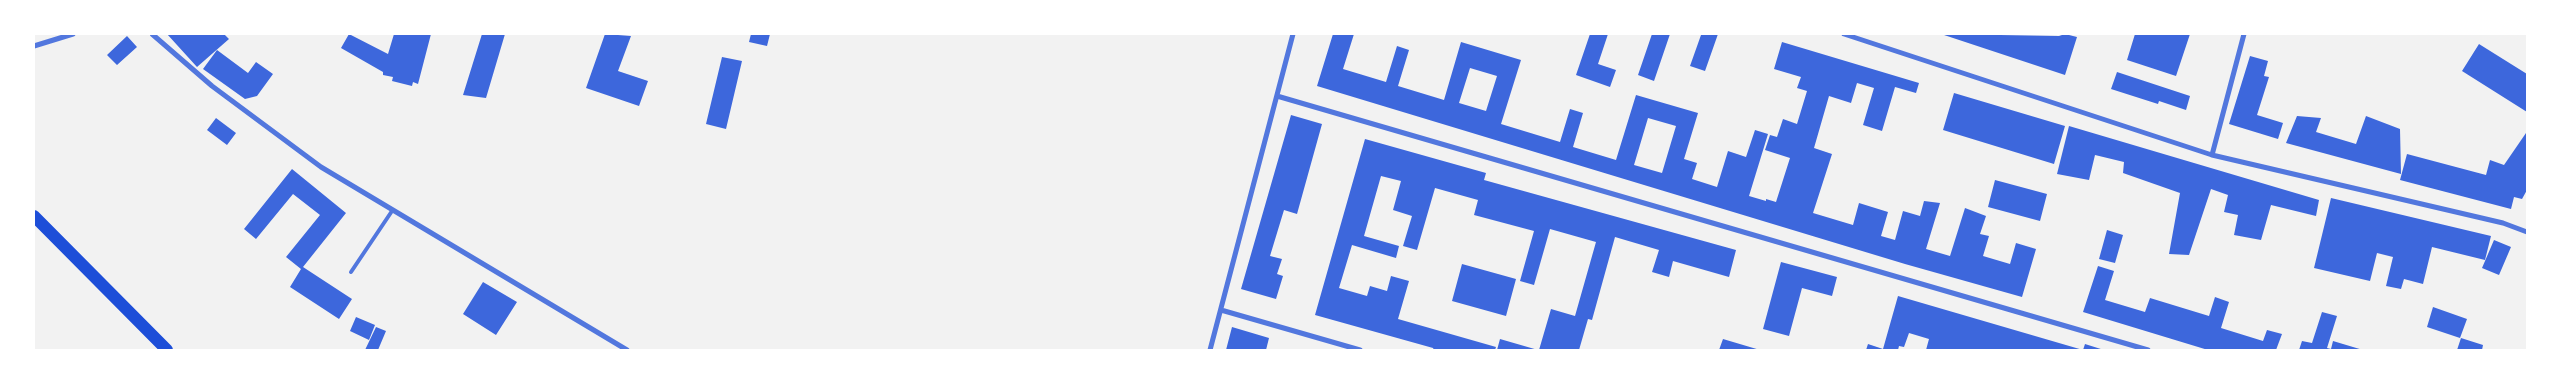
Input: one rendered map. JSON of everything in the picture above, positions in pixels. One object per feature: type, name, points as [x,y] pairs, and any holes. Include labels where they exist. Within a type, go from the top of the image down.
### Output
[{"type":"main road","points":[[34,216],[167,350]]},
{"type":"street","points":[[34,46],[73,34]]},
{"type":"street","points":[[152,34],[212,86],[321,167],[627,350]]},
{"type":"street","points":[[1210,350],[1293,34]]},
{"type":"street","points":[[1844,34],[2212,155],[2503,223],[2527,232]]},
{"type":"street","points":[[2212,155],[2244,34]]},
{"type":"street","points":[[1277,96],[2148,350]]},
{"type":"street","points":[[1221,310],[1360,350]]},
{"type":"lane","points":[[351,272],[392,211]]},
{"type":"building","points":[[167,34],[224,34],[229,39],[197,67]]},
{"type":"building","points":[[349,34],[388,54],[394,34],[431,34],[418,84],[413,82],[412,86],[392,81],[393,77],[383,75],[383,72],[341,48]]},
{"type":"building","points":[[482,34],[505,34],[486,98],[463,95]]},
{"type":"building","points":[[605,34],[631,36],[618,71],[648,81],[639,106],[586,88]]},
{"type":"building","points":[[751,34],[770,34],[767,46],[749,42]]},
{"type":"building","points":[[1333,34],[1354,34],[1343,69],[1386,82],[1397,46],[1409,50],[1398,86],[1444,100],[1461,42],[1521,60],[1501,124],[1560,142],[1570,109],[1583,113],[1573,147],[1616,160],[1636,95],[1698,113],[1684,159],[1697,163],[1692,179],[1717,187],[1728,151],[1746,157],[1755,130],[1768,134],[1749,196],[1776,202],[1790,158],[1765,150],[1770,135],[1777,137],[1783,119],[1797,124],[1807,91],[1797,88],[1801,77],[1774,69],[1782,42],[1919,83],[1916,93],[1895,87],[1882,131],[1863,125],[1874,88],[1857,83],[1851,103],[1829,96],[1814,148],[1832,154],[1813,213],[1853,225],[1859,203],[1888,212],[1881,236],[1895,240],[1903,211],[1920,216],[1924,201],[1940,203],[1926,249],[1950,256],[1965,208],[1986,216],[1980,234],[1989,236],[1983,256],[2010,264],[2016,243],[2036,249],[2022,297],[1905,264],[1317,86]],"holes":[[[1470,68],[1497,76],[1486,111],[1459,103]],[[1648,118],[1676,126],[1662,173],[1634,165]]]},
{"type":"building","points":[[1590,34],[1608,34],[1598,64],[1616,70],[1610,87],[1576,75]]},
{"type":"building","points":[[1652,34],[1670,34],[1654,81],[1638,75]]},
{"type":"building","points":[[1697,34],[1718,34],[1705,71],[1690,66],[1701,35]]},
{"type":"building","points":[[1941,34],[2059,36],[2065,34],[2077,37],[2065,75]]},
{"type":"building","points":[[2135,34],[2190,34],[2176,76],[2127,60]]},
{"type":"building","points":[[127,36],[137,47],[117,65],[107,55]]},
{"type":"building","points":[[2479,44],[2527,74],[2527,112],[2462,71]]},
{"type":"building","points":[[217,50],[248,73],[256,62],[273,74],[257,96],[245,99],[203,69]]},
{"type":"building","points":[[2250,56],[2268,61],[2264,76],[2269,77],[2257,115],[2283,123],[2278,139],[2229,124]]},
{"type":"building","points":[[722,57],[742,61],[726,129],[706,124]]},
{"type":"building","points":[[2117,72],[2190,96],[2186,110],[2159,101],[2158,104],[2111,89]]},
{"type":"building","points":[[1954,93],[2065,126],[2054,164],[1943,130]]},
{"type":"building","points":[[1291,115],[1322,124],[1297,214],[1284,210],[1270,256],[1282,259],[1277,274],[1283,276],[1276,299],[1241,289]]},
{"type":"building","points":[[2297,116],[2321,118],[2316,132],[2356,144],[2366,116],[2400,129],[2401,174],[2286,143]]},
{"type":"building","points":[[216,118],[236,133],[227,145],[207,130]]},
{"type":"building","points":[[2069,126],[2319,200],[2316,216],[2271,205],[2261,240],[2234,235],[2238,215],[2224,212],[2228,195],[2211,189],[2189,255],[2169,254],[2180,193],[2123,173],[2124,162],[2095,155],[2089,180],[2057,174]]},
{"type":"building","points":[[2526,133],[2527,190],[2522,199],[2514,197],[2511,209],[2400,180],[2407,154],[2486,175],[2490,160],[2504,165]]},
{"type":"building","points":[[1365,139],[1486,173],[1484,180],[1736,250],[1729,277],[1673,261],[1669,277],[1652,272],[1659,250],[1615,237],[1592,320],[1588,319],[1579,350],[1539,350],[1551,309],[1575,316],[1596,242],[1550,229],[1534,285],[1520,281],[1534,231],[1474,215],[1478,200],[1435,188],[1417,250],[1403,246],[1412,216],[1393,210],[1401,181],[1381,176],[1364,236],[1399,246],[1396,258],[1352,245],[1339,288],[1367,296],[1370,286],[1387,291],[1391,276],[1409,281],[1398,319],[1496,347],[1495,350],[1434,350],[1433,348],[1315,315]]},
{"type":"building","points":[[292,169],[346,213],[303,267],[352,299],[339,319],[290,287],[301,269],[286,257],[320,215],[293,194],[256,239],[244,229]]},
{"type":"building","points":[[1995,180],[2047,194],[2040,221],[1988,207]]},
{"type":"building","points":[[2331,198],[2491,236],[2485,260],[2432,247],[2423,284],[2404,279],[2401,289],[2386,286],[2393,257],[2377,253],[2370,281],[2314,268]]},
{"type":"building","points":[[2107,230],[2123,235],[2115,263],[2099,259]]},
{"type":"building","points":[[2494,240],[2511,247],[2499,275],[2482,268]]},
{"type":"building","points":[[1781,262],[1837,277],[1832,296],[1802,288],[1789,336],[1763,329]]},
{"type":"building","points":[[1462,264],[1516,279],[1506,316],[1452,301]]},
{"type":"building","points":[[2098,266],[2114,271],[2105,300],[2145,312],[2150,298],[2209,316],[2215,297],[2229,302],[2221,328],[2263,341],[2267,330],[2282,334],[2276,350],[2208,350],[2083,312]]},
{"type":"building","points":[[483,282],[517,302],[496,335],[463,314]]},
{"type":"building","points":[[1898,296],[2083,350],[1926,350],[1929,339],[1909,333],[1904,347],[1899,346],[1898,350],[1866,350],[1868,344],[1883,349]]},
{"type":"building","points":[[2433,307],[2467,319],[2460,338],[2427,327]]},
{"type":"building","points":[[2322,312],[2337,316],[2327,348],[2331,349],[2333,341],[2363,350],[2299,350],[2302,341],[2312,343]]},
{"type":"building","points":[[356,317],[375,325],[369,340],[350,331]]},
{"type":"building","points":[[376,327],[386,331],[378,350],[365,350]]},
{"type":"building","points":[[1232,327],[1269,338],[1266,350],[1226,350]]},
{"type":"building","points":[[2461,338],[2483,345],[2482,350],[2457,350]]},
{"type":"building","points":[[1500,339],[1538,350],[1497,350]]},
{"type":"building","points":[[1723,339],[1760,350],[1719,350]]},
{"type":"building","points":[[2085,344],[2104,350],[2083,350]]}]
